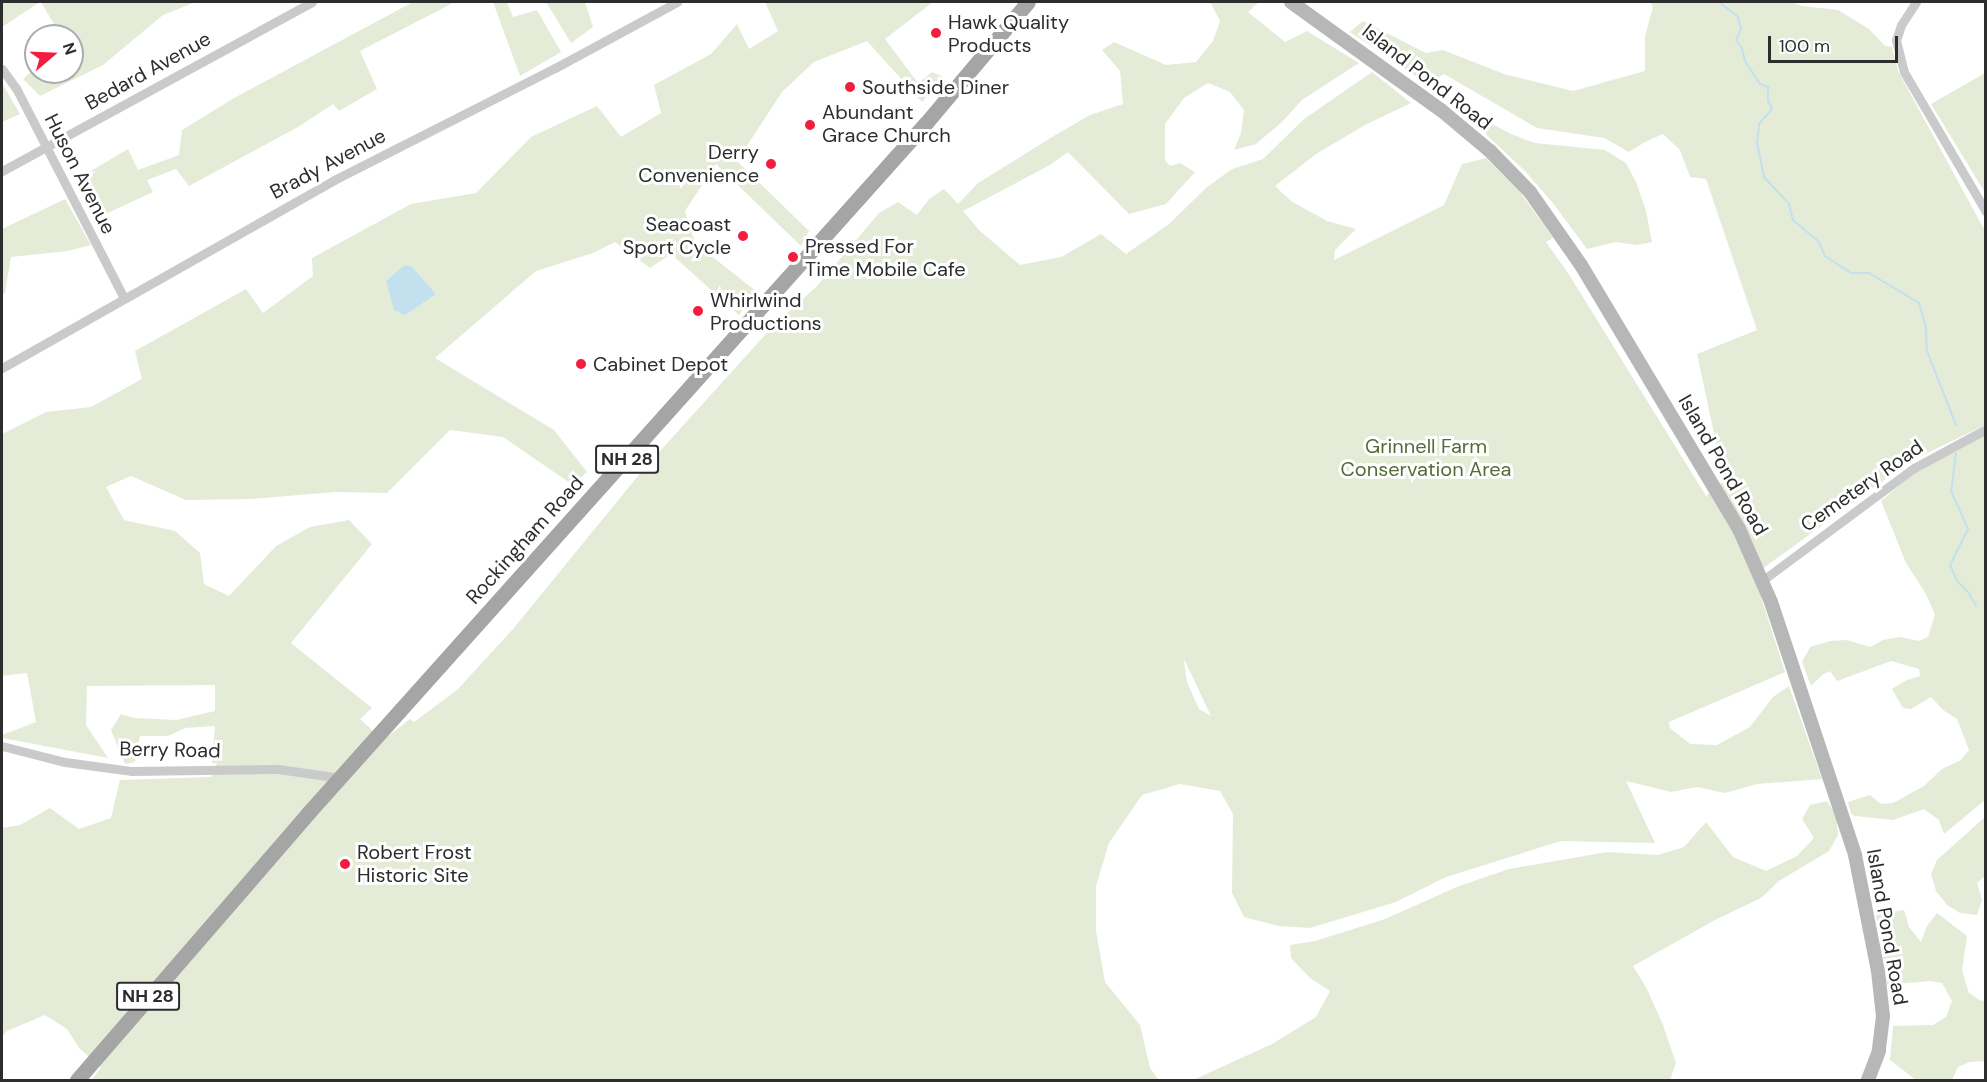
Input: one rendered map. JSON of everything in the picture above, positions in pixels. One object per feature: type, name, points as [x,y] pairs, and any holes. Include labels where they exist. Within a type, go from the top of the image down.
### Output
[{"type":"main road","name":"Rockingham Road","points":[[77,1080],[213,921],[926,123],[1028,2]]},
{"type":"street","name":"Bedard Avenue","points":[[2,171],[312,2]]},
{"type":"street","name":"Brady Avenue","points":[[2,368],[334,180],[555,68],[677,2]]},
{"type":"street","name":"Island Pond Road","points":[[1291,2],[1391,72],[1464,129],[1501,162],[1538,203],[1581,265],[1722,498],[1763,580],[1842,810],[1860,876],[1883,1016],[1879,1051],[1868,1080]]},
{"type":"street","points":[[1916,2],[1901,25],[1896,40],[1904,72],[1986,212]]},
{"type":"street","name":"Huson Avenue","points":[[2,69],[16,88],[124,298]]},
{"type":"street","name":"Cemetery Road","points":[[1763,580],[1914,468],[1986,429]]},
{"type":"street","name":"Berry Road","points":[[2,746],[65,762],[132,771],[278,769],[340,778]]},
{"type":"green space","points":[[2,2],[40,2],[2,27]]},
{"type":"green space","points":[[41,2],[196,2],[163,15],[103,65],[84,74],[84,24],[54,24]]},
{"type":"green space","points":[[413,2],[455,2],[360,51],[377,89],[339,111],[333,104],[298,127],[189,186],[176,169],[147,180],[153,192],[99,217],[79,178],[128,149],[138,170],[179,155],[182,130],[234,98]]},
{"type":"green space","points":[[493,2],[507,2],[513,17],[537,10],[561,52],[520,76]]},
{"type":"green space","points":[[546,2],[585,2],[593,27],[571,43]]},
{"type":"green space","name":"Grinnell Farm Conservation Area","points":[[765,2],[933,2],[885,39],[918,83],[932,72],[943,77],[922,102],[867,41],[814,62],[782,92],[737,161],[809,231],[801,246],[716,164],[685,211],[695,243],[757,292],[739,315],[671,254],[650,268],[615,242],[593,253],[536,271],[435,358],[554,430],[587,472],[573,485],[503,437],[450,430],[387,493],[335,492],[250,499],[186,500],[131,476],[106,487],[124,520],[175,531],[200,553],[204,584],[229,596],[276,546],[310,527],[349,520],[372,544],[291,643],[372,708],[360,719],[383,740],[410,719],[414,722],[457,690],[513,629],[642,471],[774,325],[817,286],[879,213],[898,202],[917,215],[929,199],[944,189],[958,204],[978,183],[1052,137],[1090,115],[1123,104],[1120,71],[1102,50],[1114,42],[1166,65],[1196,62],[1213,41],[1220,21],[1210,2],[1259,2],[1248,12],[1285,42],[1307,31],[1359,63],[1302,100],[1282,122],[1256,144],[1234,150],[1241,133],[1244,110],[1230,92],[1208,83],[1184,98],[1165,124],[1165,160],[1170,166],[1180,163],[1195,172],[1166,204],[1129,214],[1068,152],[1050,165],[963,211],[980,231],[1020,265],[1061,257],[1101,234],[1126,254],[1169,224],[1207,187],[1232,169],[1263,159],[1304,119],[1372,72],[1411,103],[1365,125],[1316,154],[1275,186],[1291,201],[1327,221],[1356,229],[1335,250],[1334,260],[1444,205],[1462,164],[1486,158],[1520,192],[1553,238],[1546,242],[1568,273],[1706,496],[1724,480],[1697,354],[1757,330],[1706,179],[1690,177],[1680,150],[1663,134],[1629,152],[1604,138],[1537,128],[1444,74],[1428,84],[1350,32],[1363,21],[1426,53],[1443,50],[1504,74],[1573,91],[1645,71],[1645,36],[1653,7],[1650,2],[1792,2],[1802,6],[1838,10],[1869,29],[1885,46],[1892,47],[1898,71],[1985,231],[1985,425],[1909,462],[1754,575],[1785,672],[1669,722],[1670,728],[1690,744],[1717,745],[1750,727],[1773,697],[1789,686],[1822,779],[1757,784],[1725,793],[1697,787],[1671,792],[1626,781],[1655,843],[1561,841],[1446,877],[1396,902],[1310,928],[1279,926],[1244,917],[1232,893],[1233,814],[1220,791],[1180,784],[1142,795],[1109,843],[1096,886],[1096,931],[1105,982],[1140,1025],[1150,1068],[1159,1080],[92,1080],[101,1067],[79,1048],[67,1029],[45,1015],[7,1031],[2,1037],[2,828],[20,825],[50,808],[79,829],[111,818],[120,780],[211,777],[217,763],[212,763],[215,726],[185,728],[168,736],[140,736],[135,762],[125,764],[111,730],[121,714],[134,718],[176,720],[215,711],[215,685],[87,686],[86,725],[108,758],[2,738],[2,735],[36,722],[27,673],[2,676],[2,434],[46,412],[91,407],[142,379],[135,351],[246,289],[263,313],[313,276],[312,258],[411,204],[476,193],[531,137],[597,106],[621,137],[661,113],[654,85],[711,54],[737,24],[749,49],[778,31]],"holes":[[[404,265],[410,266],[436,294],[386,281]],[[1185,661],[1211,716],[1199,709],[1187,682]]]},
{"type":"green space","points":[[1985,73],[1986,190],[1984,191],[1931,104]]},
{"type":"green space","points":[[2,83],[20,114],[2,122]]},
{"type":"green space","points":[[28,84],[64,84],[40,96]]},
{"type":"green space","points":[[1475,115],[1511,134],[1535,143],[1605,150],[1626,163],[1637,184],[1646,211],[1652,242],[1637,245],[1616,242],[1587,249],[1526,172],[1476,125]]},
{"type":"green space","points":[[65,199],[91,245],[68,251],[11,257],[5,293],[2,295],[2,229]]},
{"type":"green space","points":[[1985,434],[1985,800],[1944,834],[1939,820],[1924,809],[1893,820],[1855,816],[1851,814],[1848,802],[1870,795],[1881,804],[1893,803],[1924,786],[1942,769],[1961,760],[1969,750],[1957,719],[1943,710],[1931,697],[1911,709],[1903,708],[1892,689],[1907,680],[1920,676],[1919,669],[1891,661],[1837,681],[1830,671],[1822,675],[1811,686],[1802,662],[1810,647],[1830,641],[1847,640],[1870,647],[1883,640],[1900,637],[1919,641],[1928,637],[1935,615],[1926,594],[1906,563],[1881,501],[1914,473],[1952,450]]},
{"type":"green space","points":[[1827,801],[1836,815],[1838,835],[1829,851],[1779,881],[1761,898],[1715,920],[1633,966],[1647,989],[1663,1025],[1676,1063],[1670,1080],[1193,1080],[1272,1044],[1316,1017],[1330,991],[1310,978],[1291,958],[1290,945],[1315,941],[1385,919],[1459,886],[1509,869],[1607,852],[1658,855],[1684,847],[1706,822],[1733,857],[1766,871],[1797,856],[1814,838],[1802,819],[1810,805]]},
{"type":"green space","points":[[1985,817],[1985,876],[1977,883],[1982,900],[1977,915],[1960,913],[1947,905],[1936,891],[1931,874],[1937,860]]},
{"type":"green space","points":[[1904,910],[1909,927],[1921,942],[1927,926],[1937,913],[1967,936],[1962,970],[1969,993],[1981,1001],[1985,1000],[1985,1061],[1970,1062],[1958,1067],[1952,1080],[1916,1080],[1890,1060],[1893,1026],[1933,1025],[1946,1017],[1952,1001],[1942,983],[1930,981],[1887,985],[1876,915]]},
{"type":"water","points":[[404,265],[411,266],[436,294],[405,315],[394,310],[386,281]]},
{"type":"waterway","points":[[1719,2],[1738,17],[1741,29],[1736,40],[1742,48],[1745,61],[1760,84],[1768,87],[1768,101],[1772,109],[1759,124],[1757,143],[1764,177],[1789,204],[1793,220],[1819,242],[1825,256],[1851,273],[1869,273],[1919,303],[1926,327],[1927,351],[1956,425]]},
{"type":"waterway","points":[[1956,453],[1951,491],[1968,529],[1950,565],[1957,581],[1968,592],[1976,606]]},
{"type":"place","name":"Hawk Quality Products","points":[[936,33]]},
{"type":"place","name":"Southside Diner","points":[[850,87]]},
{"type":"place","name":"Abundant Grace Church","points":[[810,125]]},
{"type":"place","name":"Derry Convenience","points":[[771,164]]},
{"type":"place","name":"Seacoast Sport Cycle","points":[[743,236]]},
{"type":"place","name":"Pressed For Time Mobile Cafe","points":[[793,257]]},
{"type":"place","name":"Whirlwind Productions","points":[[698,311]]},
{"type":"place","name":"Cabinet Depot","points":[[581,364]]},
{"type":"place","name":"Robert Frost Historic Site","points":[[345,864]]}]
